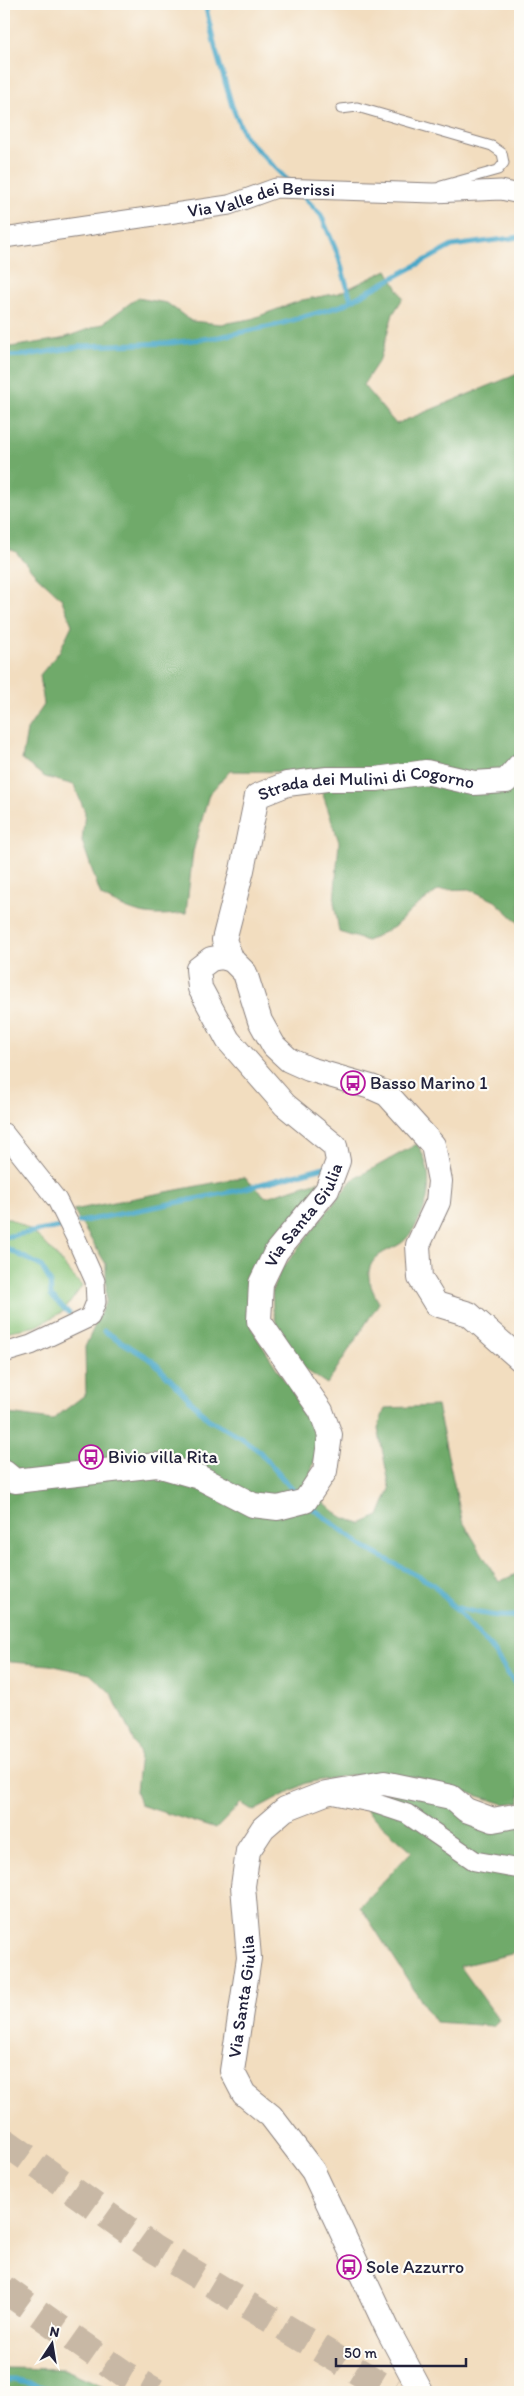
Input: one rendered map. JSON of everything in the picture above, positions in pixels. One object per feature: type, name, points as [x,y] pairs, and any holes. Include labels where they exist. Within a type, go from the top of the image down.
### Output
[{"type":"street","name":"Via Valle dei Berissi","points":[[4,238],[229,205],[276,188],[417,192],[501,190],[520,194]]},
{"type":"street","name":"Strada dei Mulini di Cogorno","points":[[232,960],[224,940],[242,870],[257,796],[287,784],[327,779],[377,779],[426,772],[474,783],[506,780],[520,765]]},
{"type":"street","name":"Via Santa Giulia","points":[[4,1472],[15,1481],[158,1465],[199,1477],[253,1505],[278,1508],[305,1501],[325,1471],[330,1436],[321,1411],[259,1321],[261,1284],[276,1252],[328,1190],[338,1161],[337,1154],[335,1146],[285,1105],[228,1040],[200,988],[198,969],[211,959],[222,957],[232,960]]},
{"type":"street","points":[[232,960],[245,973],[260,1021],[274,1046],[290,1060],[309,1069],[371,1087],[387,1094],[433,1145],[440,1182],[438,1202],[418,1246],[420,1278],[436,1304],[469,1314],[520,1359]]},
{"type":"street","points":[[4,1133],[57,1200],[95,1281],[96,1302],[90,1316],[31,1345],[4,1353]]},
{"type":"street","name":"Via Santa Giulia","points":[[421,2392],[388,2330],[313,2170],[270,2116],[244,2094],[232,2072],[249,1958],[243,1886],[248,1851],[263,1828],[285,1810],[326,1793],[384,1783],[451,1797],[466,1810],[493,1820],[520,1815]]},
{"type":"street","points":[[326,1793],[374,1803],[407,1814],[475,1861],[520,1869]]},
{"type":"lane","points":[[341,109],[357,106],[492,146],[502,154],[504,164],[498,170],[417,192]]},
{"type":"green space","points":[[387,270],[403,298],[393,314],[380,359],[363,385],[396,424],[520,373],[520,924],[495,901],[469,889],[439,890],[415,907],[394,927],[367,941],[339,932],[334,902],[339,842],[320,786],[292,772],[230,771],[209,794],[193,852],[186,913],[151,915],[123,907],[101,896],[82,841],[85,812],[74,785],[45,777],[22,760],[27,730],[44,705],[40,675],[59,652],[72,625],[61,598],[35,574],[16,552],[4,546],[4,348],[61,339],[102,324],[137,298],[167,303],[191,321],[221,324],[251,319],[302,300],[339,293]]},
{"type":"green space","points":[[417,1144],[427,1168],[429,1180],[428,1193],[421,1217],[406,1239],[379,1255],[372,1263],[369,1278],[379,1303],[327,1384],[300,1366],[278,1330],[273,1310],[272,1290],[281,1270],[352,1180]]},
{"type":"green space","points":[[244,1177],[266,1197],[318,1181],[318,1187],[251,1283],[246,1311],[256,1336],[315,1428],[318,1448],[305,1486],[340,1516],[360,1524],[379,1516],[390,1489],[378,1428],[385,1408],[437,1406],[462,1520],[499,1582],[520,1572],[520,1802],[504,1804],[418,1777],[349,1775],[306,1783],[254,1811],[241,1803],[216,1829],[140,1805],[136,1791],[140,1754],[111,1693],[90,1674],[50,1665],[11,1662],[4,1659],[4,1409],[9,1414],[52,1420],[86,1394],[85,1347],[106,1301],[106,1264],[73,1210]]},
{"type":"green space","points":[[4,1217],[29,1229],[39,1237],[82,1286],[64,1311],[37,1326],[4,1332]]},
{"type":"green space","points":[[396,1788],[520,1823],[520,1952],[460,1966],[499,2020],[493,2026],[435,2022],[360,1906],[412,1851],[374,1818],[351,1793]]},
{"type":"green space","points":[[4,2368],[64,2369],[117,2392],[4,2392]]},
{"type":"waterway","points":[[205,4],[232,106],[245,137],[291,184]]},
{"type":"waterway","points":[[300,193],[321,215],[338,255],[351,300]]},
{"type":"waterway","points":[[4,356],[27,355],[84,346],[170,343],[219,337],[276,325],[341,306],[452,246],[520,237]]},
{"type":"waterway","points":[[79,1222],[235,1191],[328,1166]]},
{"type":"waterway","points":[[4,1237],[60,1227]]},
{"type":"waterway","points":[[4,1247],[41,1266],[50,1281],[51,1296],[69,1313]]},
{"type":"waterway","points":[[104,1331],[153,1361],[208,1419],[242,1438],[259,1451],[298,1496]]},
{"type":"waterway","points":[[311,1507],[367,1549],[433,1584],[490,1647],[520,1691]]},
{"type":"waterway","points":[[454,1607],[495,1616],[520,1615]]},
{"type":"waterway","points":[[4,2380],[14,2380],[62,2392]]},
{"type":"tunnel","points":[[4,2141],[154,2249],[392,2392]]},
{"type":"tunnel","points":[[4,2289],[124,2374],[156,2392]]},
{"type":"place","name":"Basso Marino 1","points":[[353,1083]]},
{"type":"place","name":"Bivio villa Rita","points":[[91,1457]]},
{"type":"place","name":"Sole Azzurro","points":[[349,2267]]}]
